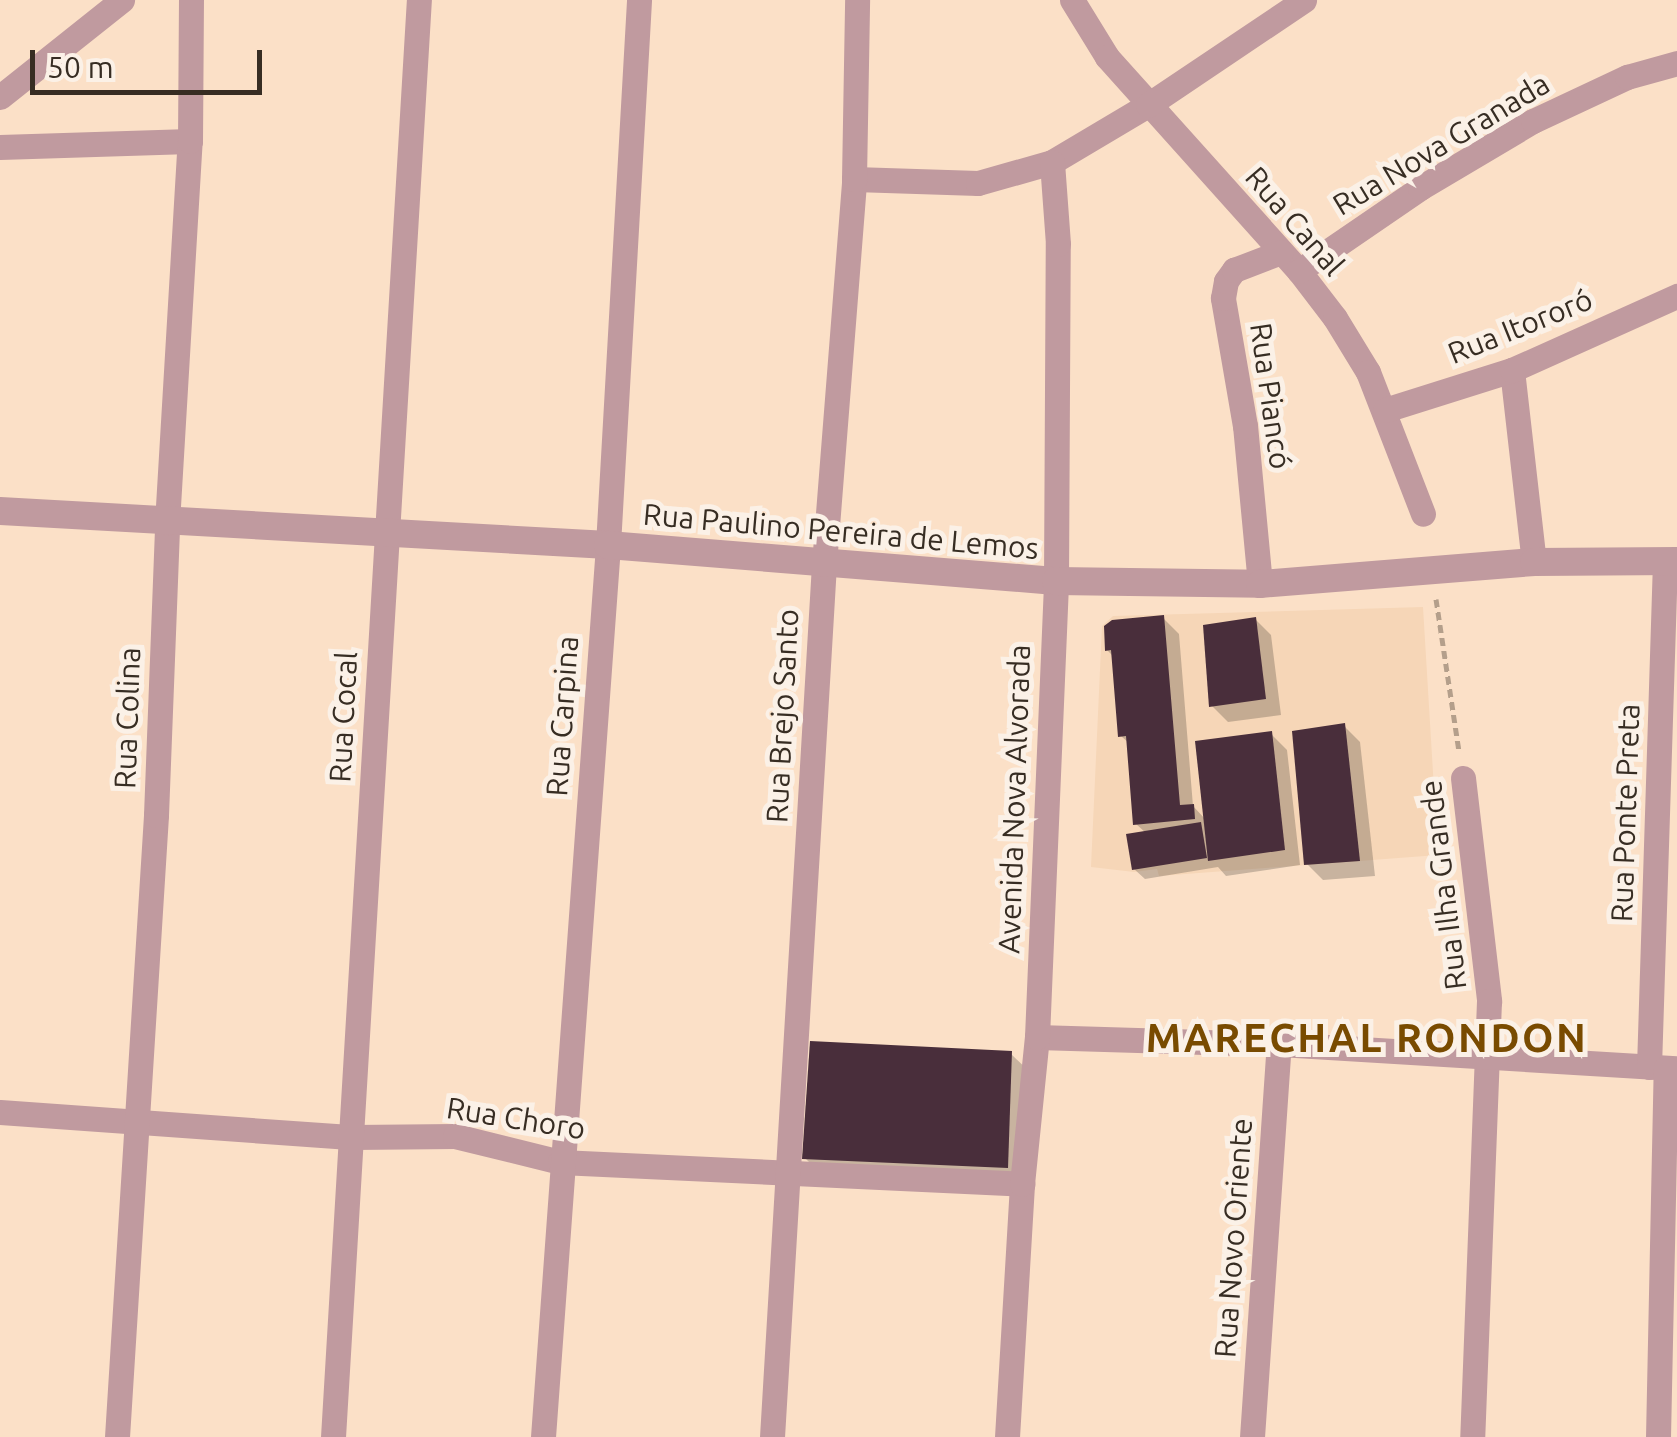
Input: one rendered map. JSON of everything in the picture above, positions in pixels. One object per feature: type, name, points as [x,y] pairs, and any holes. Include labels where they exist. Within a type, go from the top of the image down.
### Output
[{"type":"street","points":[[0,97],[122,0]]},
{"type":"street","name":"Rua Colina","points":[[117,1437],[138,1122],[190,141],[191,0]]},
{"type":"street","name":"Rua Cocal","points":[[333,1437],[419,0]]},
{"type":"street","name":"Rua Carpina","points":[[543,1437],[560,1162],[608,545],[639,0]]},
{"type":"street","name":"Rua Brejo Santo","points":[[772,1437],[824,564],[854,179],[856,0]]},
{"type":"street","name":"Rua Canal","points":[[1072,0],[1107,56],[1299,271],[1335,318],[1385,410],[1423,514]]},
{"type":"street","points":[[854,179],[978,184],[1052,162],[1148,105],[1304,0]]},
{"type":"street","name":"Rua Nova Granada","points":[[1299,271],[1420,188],[1533,120],[1627,77],[1677,63]]},
{"type":"street","points":[[0,147],[190,141]]},
{"type":"street","name":"Avenida Nova Alvorada","points":[[1008,1437],[1022,1184],[1037,1037],[1056,581],[1058,244],[1052,162]]},
{"type":"street","name":"Rua Piancó","points":[[1260,584],[1245,426],[1223,298],[1226,281],[1234,270],[1281,252]]},
{"type":"street","name":"Rua Itororó","points":[[1385,410],[1512,370],[1677,296]]},
{"type":"street","points":[[1512,370],[1534,562]]},
{"type":"street","name":"Rua Paulino Pereira de Lemos","points":[[0,511],[386,536],[608,545],[1056,581],[1260,584],[1534,562],[1671,561]]},
{"type":"street","name":"Rua Ponte Preta","points":[[1658,1437],[1671,561]]},
{"type":"street","name":"Rua Ilha Grande","points":[[1464,778],[1489,1001],[1472,1437]]},
{"type":"street","points":[[1037,1037],[1279,1044],[1664,1068]]},
{"type":"street","name":"Rua Novo Oriente","points":[[1252,1437],[1279,1044]]},
{"type":"street","name":"Rua Choro","points":[[0,1112],[353,1137],[455,1136],[560,1162],[1022,1184]]},
{"type":"path","name":"Rua Ilha Grande","points":[[1431,568],[1464,778]]},
{"type":"shaded area","points":[[1423,607],[1438,855],[1159,876],[1157,869],[1134,872],[1091,867],[1102,626],[1113,616]]},
{"type":"building","points":[[1164,615],[1180,805],[1194,804],[1195,819],[1133,825],[1126,736],[1118,737],[1111,650],[1105,651],[1104,626],[1112,620]]},
{"type":"building","points":[[1256,617],[1266,699],[1209,707],[1203,625]]},
{"type":"building","points":[[1345,723],[1360,861],[1304,865],[1292,731]]},
{"type":"building","points":[[1272,731],[1285,850],[1208,861],[1195,741]]},
{"type":"building","points":[[1201,822],[1207,858],[1132,870],[1126,834]]},
{"type":"building","points":[[810,1041],[1012,1051],[1008,1168],[802,1159]]},
{"type":"district","name":"MARECHAL RONDON","points":[[1367,1038]]}]
